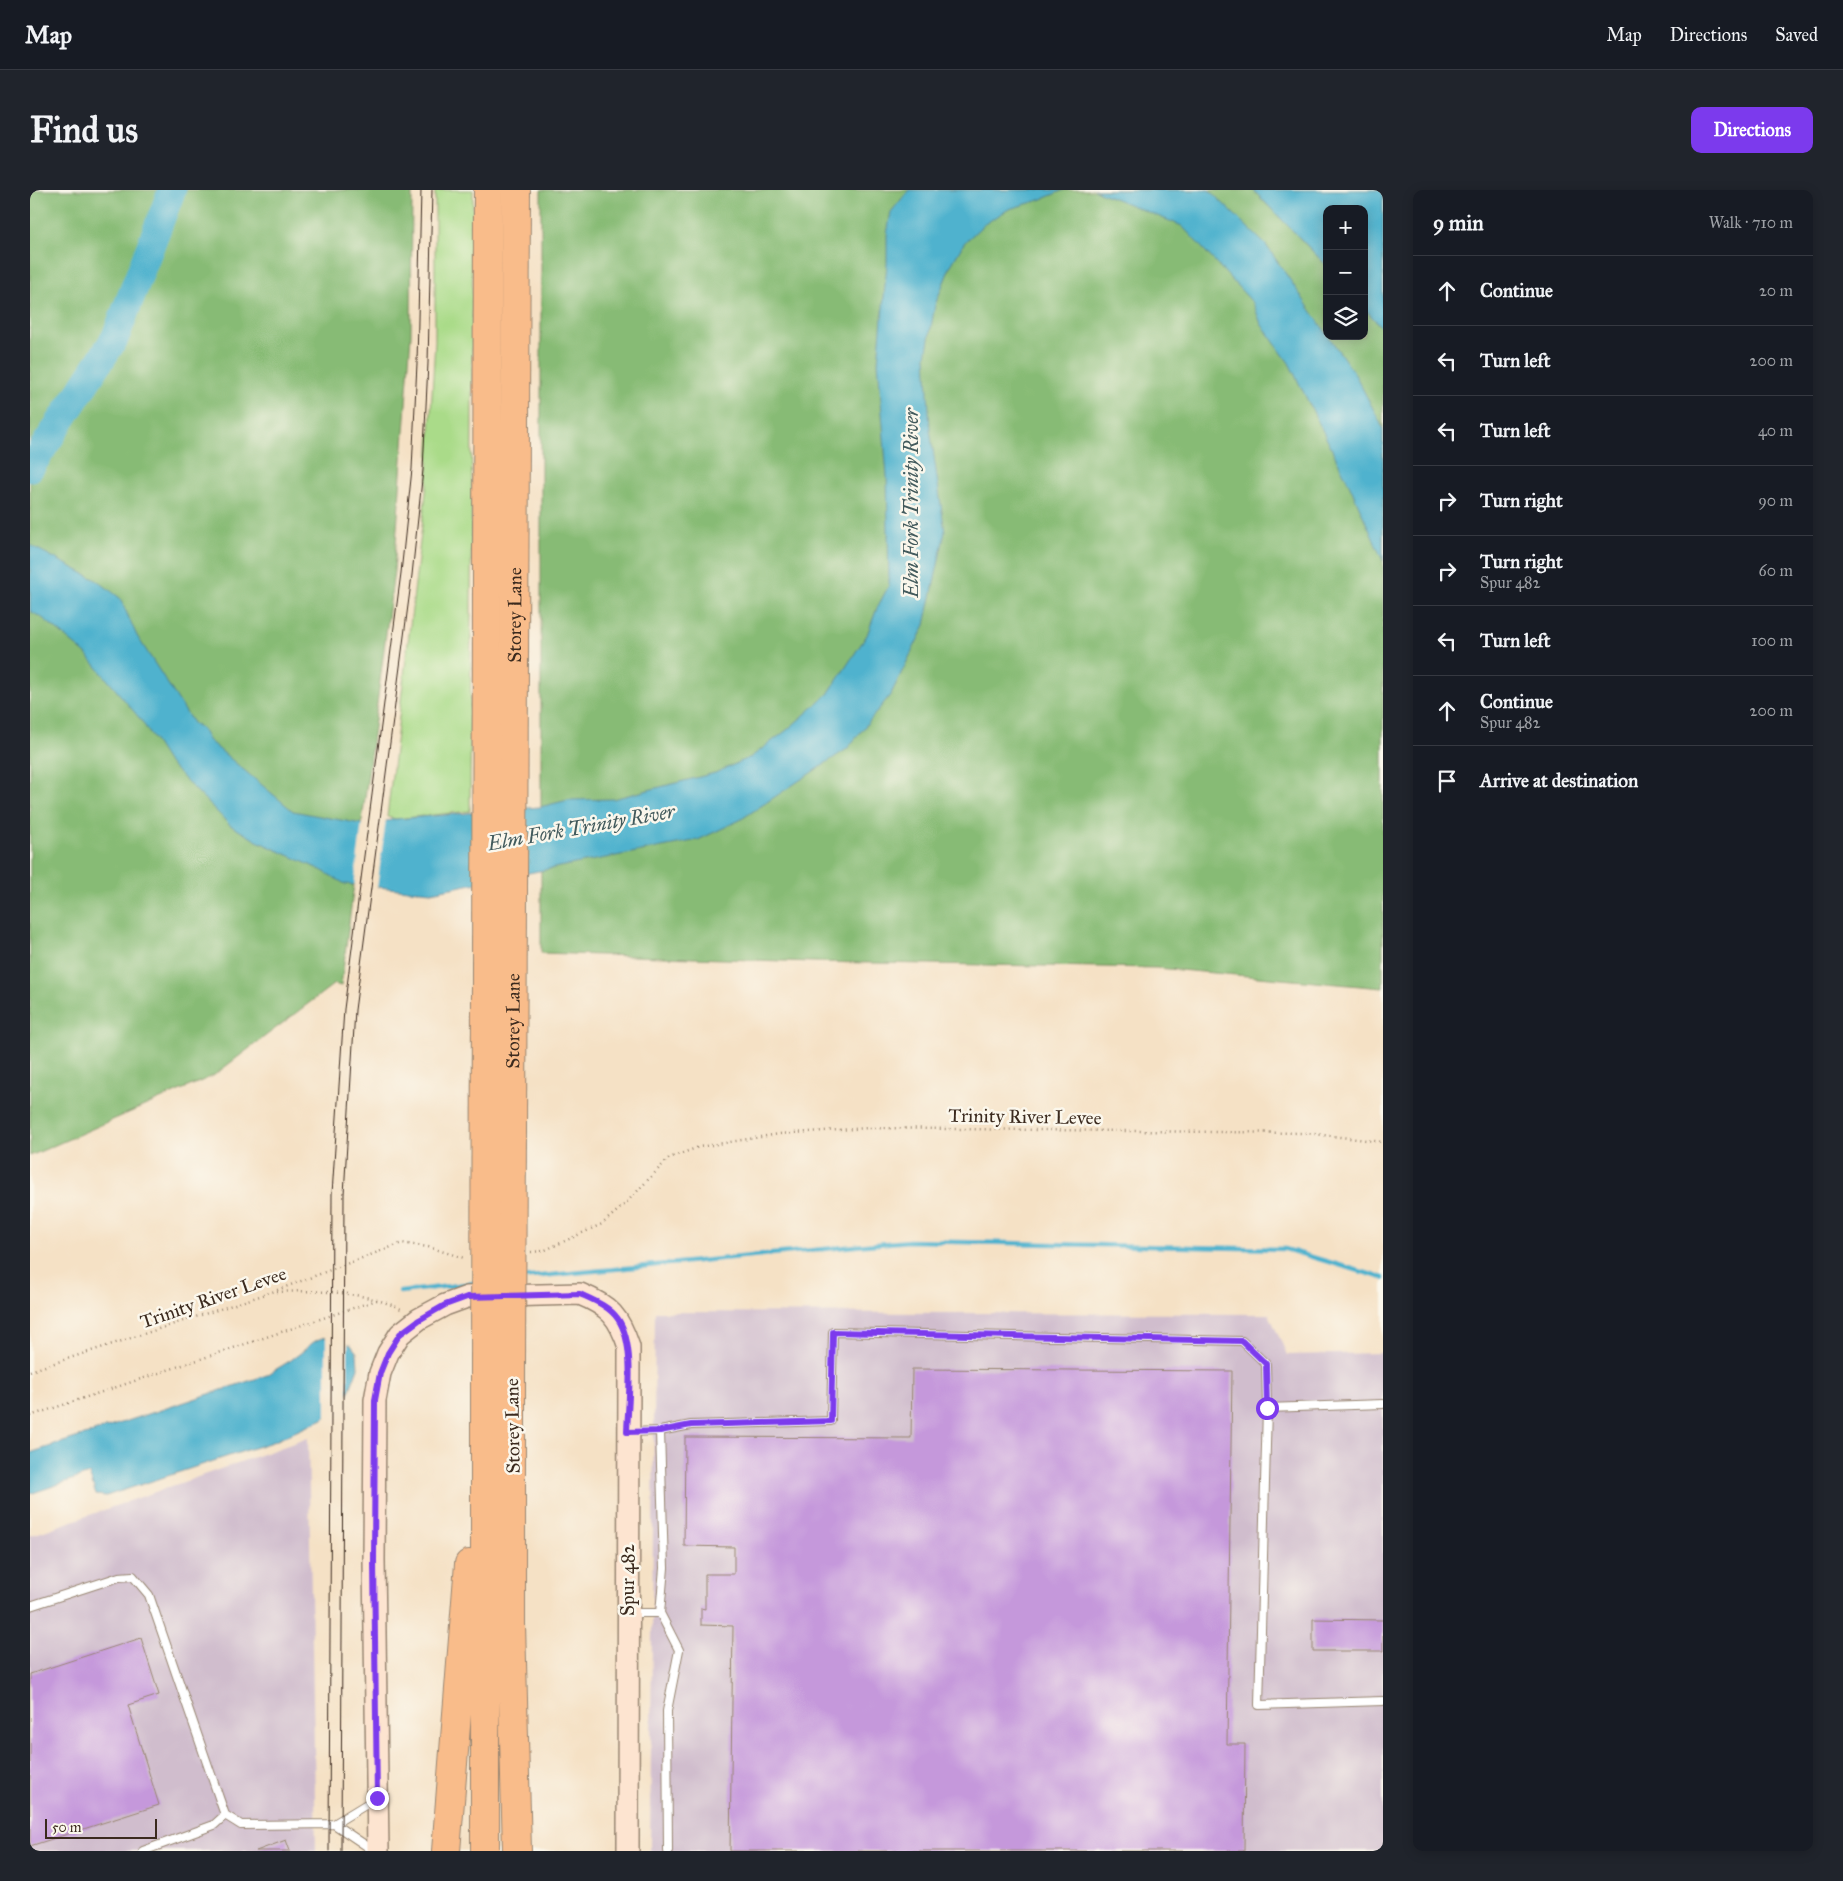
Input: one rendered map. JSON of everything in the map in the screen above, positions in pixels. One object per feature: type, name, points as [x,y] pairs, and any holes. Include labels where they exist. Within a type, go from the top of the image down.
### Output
[{"type":"highway","name":"Storey Lane","points":[[488,190],[498,1365],[512,1624],[517,1851]]},
{"type":"highway","name":"Storey Lane","points":[[485,1851],[485,1441],[498,1365],[516,190]]},
{"type":"highway","points":[[446,1851],[466,1593],[485,1441]]},
{"type":"main road","name":"Spur 482","points":[[419,1320],[445,1305],[467,1297],[580,1294],[594,1300],[613,1313],[623,1327],[629,1347],[627,1432],[628,1851]]},
{"type":"main road","points":[[376,1851],[375,1400],[380,1373],[388,1353],[400,1334],[419,1320]]},
{"type":"lane","points":[[627,1432],[660,1431],[691,1425],[831,1421],[833,1332],[1242,1341],[1266,1364],[1267,1408],[1259,1705],[1383,1701]]},
{"type":"lane","points":[[1267,1408],[1383,1404]]},
{"type":"lane","points":[[660,1431],[664,1568],[660,1613],[679,1650],[666,1711],[668,1851]]},
{"type":"lane","points":[[30,1606],[119,1577],[134,1576],[144,1586],[225,1815],[241,1825],[334,1824],[377,1798]]},
{"type":"lane","points":[[627,1613],[660,1613]]},
{"type":"lane","points":[[143,1851],[214,1825],[225,1815]]},
{"type":"lane","points":[[334,1824],[376,1851]]},
{"type":"path","name":"Trinity River Levee","points":[[523,1253],[543,1251],[602,1224],[624,1205],[669,1158],[699,1147],[779,1134],[868,1128],[1306,1133],[1383,1142]]},
{"type":"path","name":"Trinity River Levee","points":[[30,1371],[272,1292],[402,1243],[428,1247],[463,1258],[473,1257]]},
{"type":"path","points":[[272,1292],[318,1290],[385,1301],[419,1320]]},
{"type":"path","points":[[30,1416],[377,1300]]},
{"type":"shaded area","points":[[655,1312],[1269,1314],[1287,1355],[1383,1353],[1383,1851],[650,1851]]},
{"type":"shaded area","points":[[308,1438],[316,1851],[30,1851],[30,1536]]},
{"type":"green space","points":[[30,190],[412,190],[411,335],[394,571],[341,986],[334,984],[213,1076],[30,1156]]},
{"type":"green space","points":[[435,190],[473,190],[470,811],[396,819],[387,817],[427,484],[435,341]]},
{"type":"green space","points":[[541,190],[1253,190],[1323,262],[1323,340],[1368,340],[1368,312],[1383,329],[1383,988],[1157,968],[813,962],[541,953]]},
{"type":"water","name":"Elm Fork Trinity River","points":[[909,190],[1064,190],[1040,200],[1009,209],[983,225],[964,243],[950,267],[935,305],[926,356],[930,429],[945,532],[925,625],[891,694],[847,749],[740,820],[698,840],[431,892],[345,884],[321,870],[257,841],[230,825],[167,761],[141,720],[86,654],[44,619],[30,611],[30,545],[98,581],[120,598],[137,636],[193,723],[202,729],[208,740],[293,811],[367,825],[396,819],[540,807],[568,800],[613,799],[715,773],[751,757],[787,730],[828,694],[867,635],[877,608],[889,585],[887,477],[878,362],[887,263],[887,234],[891,212]]},
{"type":"water","points":[[1094,190],[1209,190],[1266,245],[1323,328],[1323,340],[1331,340],[1356,376],[1383,430],[1383,561],[1350,486],[1289,363],[1261,324],[1253,303],[1182,226]]},
{"type":"water","points":[[1253,190],[1383,190],[1383,329],[1368,312],[1368,205],[1323,205],[1323,262]]},
{"type":"water","points":[[328,1337],[351,1345],[357,1353],[358,1368],[346,1400],[323,1419],[275,1441],[106,1496],[96,1495],[89,1474],[30,1494],[30,1453],[267,1375],[294,1358],[315,1341]]},
{"type":"pier","points":[[386,819],[377,889],[354,887],[362,822]]},
{"type":"pier","points":[[326,1335],[348,1340],[348,1401],[326,1420]]},
{"type":"building","points":[[912,1369],[1232,1371],[1227,1744],[1245,1744],[1244,1851],[730,1851],[733,1626],[701,1625],[701,1608],[705,1609],[705,1574],[734,1574],[734,1547],[684,1546],[685,1437],[911,1438]]},
{"type":"building","points":[[1313,1619],[1383,1620],[1383,1651],[1313,1651]]},
{"type":"building","points":[[141,1638],[159,1695],[128,1705],[159,1805],[30,1846],[30,1674]]},
{"type":"building","points":[[286,1840],[290,1851],[256,1851]]},
{"type":"waterway","points":[[30,468],[115,338],[172,190]]},
{"type":"waterway","points":[[520,1278],[909,1241],[1285,1249],[1383,1278]]},
{"type":"waterway","points":[[400,1292],[475,1283]]},
{"type":"tram line","points":[[329,1851],[332,1194],[344,1009],[401,573],[412,469],[417,363],[421,190]]},
{"type":"tram line","points":[[341,1851],[344,1194],[355,1010],[412,575],[423,470],[428,363],[432,190]]},
{"type":"route","points":[[377,1798],[374,1560],[375,1400],[380,1373],[388,1353],[400,1334],[445,1305],[467,1297],[580,1294],[594,1300],[613,1313],[623,1327],[629,1347],[627,1432],[660,1431],[691,1425],[831,1421],[833,1332],[1242,1341],[1266,1364],[1267,1408]]}]
